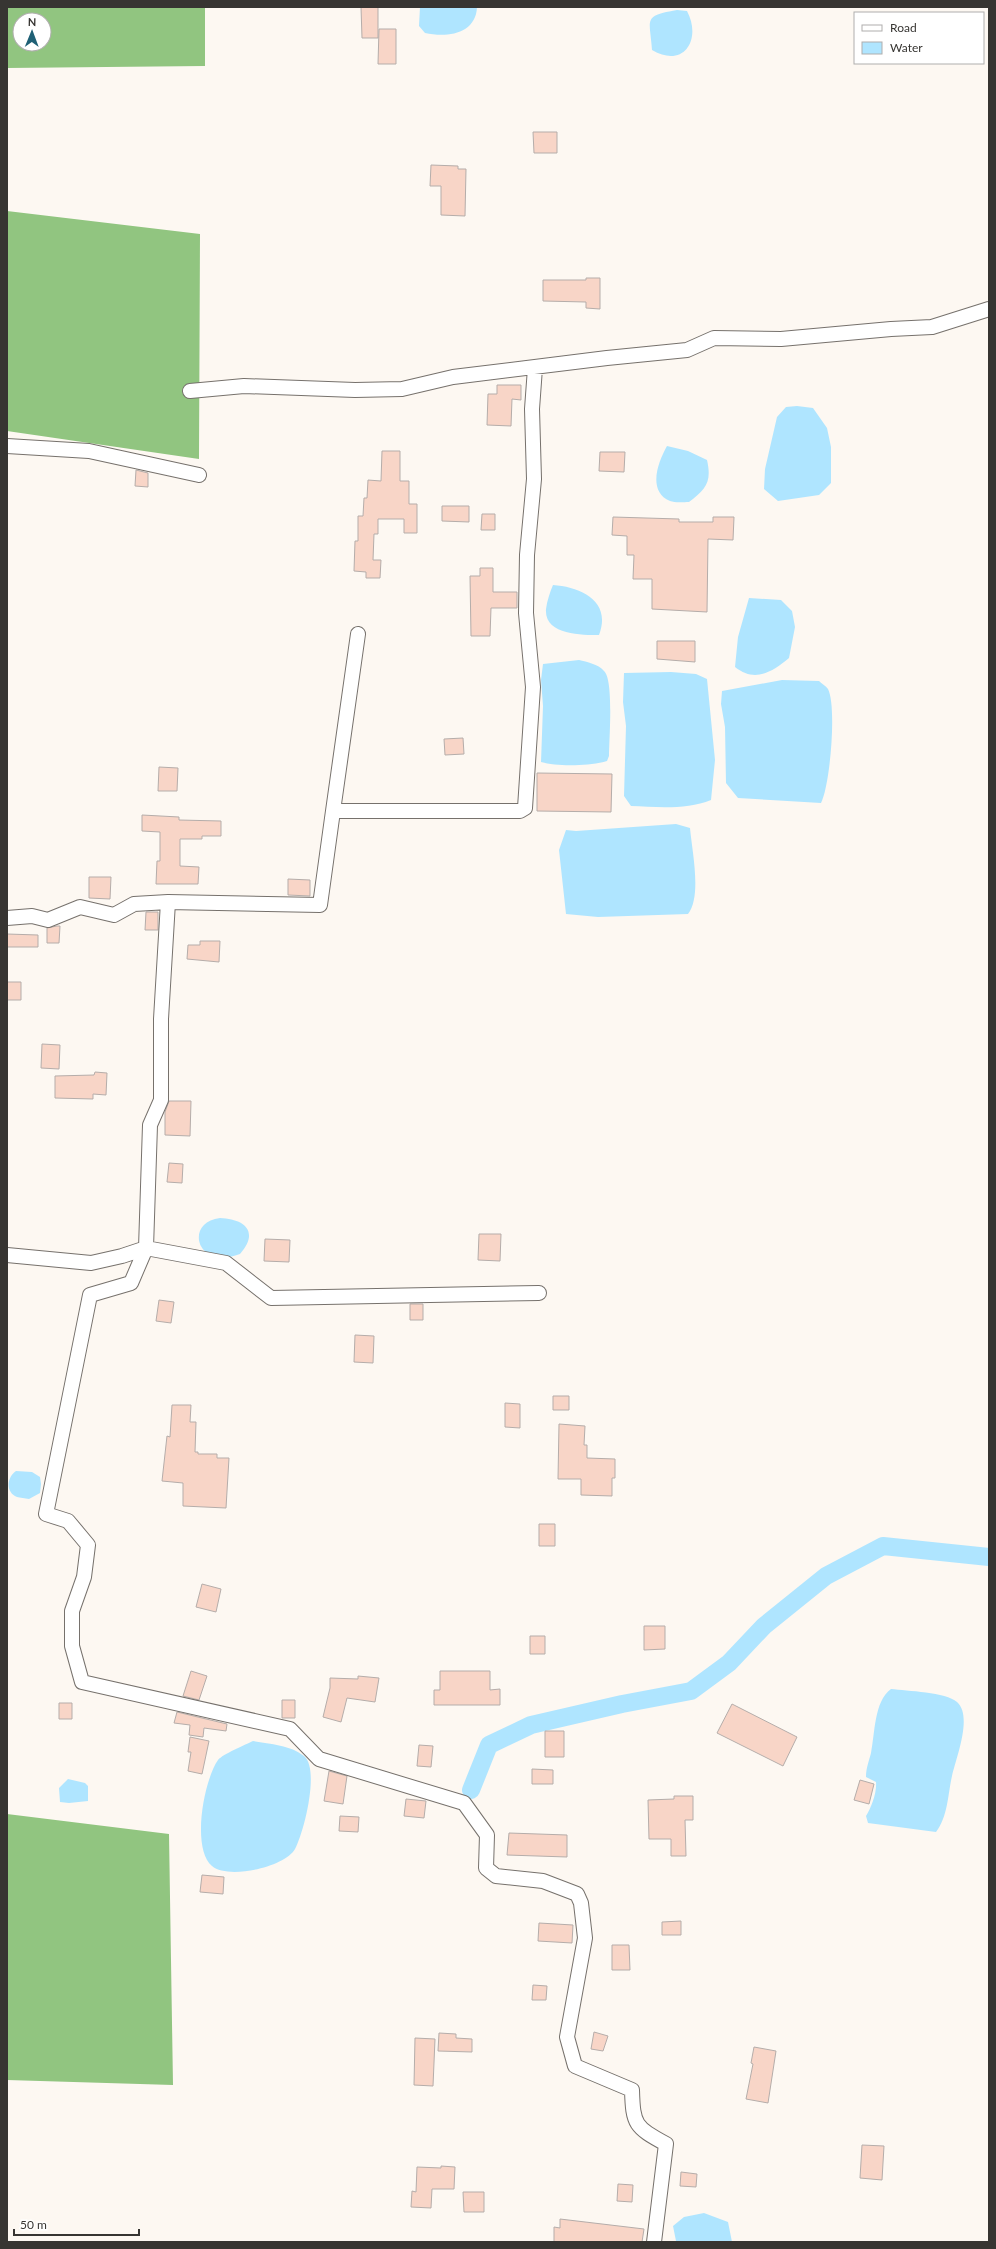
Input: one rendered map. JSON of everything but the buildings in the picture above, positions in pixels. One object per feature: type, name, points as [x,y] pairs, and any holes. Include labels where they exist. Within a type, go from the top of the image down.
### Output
[{"type":"street","points":[[190,391],[244,386],[355,390],[402,389],[453,377],[607,358],[687,350],[714,338],[781,339],[822,334],[932,327],[989,309]]},
{"type":"street","points":[[333,811],[520,811],[525,808],[533,687],[526,613],[527,555],[534,479],[532,409],[535,368]]},
{"type":"street","points":[[7,446],[89,451],[199,476]]},
{"type":"street","points":[[7,918],[32,916],[48,920],[80,907],[114,915],[134,904],[168,902],[320,905],[358,634]]},
{"type":"street","points":[[168,902],[161,1019],[161,1100],[150,1125],[146,1248],[131,1283],[90,1295],[46,1514],[68,1521],[88,1545],[84,1577],[72,1610],[72,1646],[82,1682],[290,1729],[319,1758],[464,1803],[487,1835],[486,1868],[496,1876],[543,1881],[577,1894],[583,1910],[585,1938],[567,2037],[575,2066],[632,2090],[633,2112],[638,2127],[666,2144],[654,2242]]},
{"type":"street","points":[[7,1255],[91,1262],[122,1256],[146,1248],[226,1263],[271,1298],[539,1293]]},
{"type":"green space","points":[[7,7],[205,7],[205,66],[7,68]]},
{"type":"green space","points":[[7,211],[200,234],[199,459],[7,431]]},
{"type":"green space","points":[[7,1814],[169,1834],[173,2085],[7,2080]]},
{"type":"water","points":[[420,7],[477,7],[472,23],[466,28],[459,32],[442,35],[425,33],[419,26]]},
{"type":"water","points":[[677,10],[687,11],[691,21],[691,41],[687,48],[681,53],[673,56],[663,55],[652,50],[650,25],[653,17],[658,14]]},
{"type":"water","points":[[797,406],[813,408],[827,428],[831,447],[831,483],[819,495],[778,501],[764,489],[765,469],[777,417],[786,407]]},
{"type":"water","points":[[667,446],[688,451],[707,460],[709,474],[708,480],[700,493],[689,502],[670,501],[663,496],[659,490],[656,476],[660,460]]},
{"type":"water","points":[[553,585],[564,586],[583,593],[598,605],[602,623],[599,635],[583,635],[565,632],[557,629],[551,624],[547,618],[546,609]]},
{"type":"water","points":[[749,598],[781,600],[792,611],[795,627],[789,658],[776,668],[763,674],[756,675],[742,672],[735,667],[738,637]]},
{"type":"water","points":[[579,660],[599,667],[604,671],[607,677],[610,698],[609,756],[607,761],[583,765],[556,765],[541,762],[543,706],[541,680],[543,664]]},
{"type":"water","points":[[671,672],[696,674],[707,679],[715,760],[711,800],[682,807],[631,806],[624,796],[626,726],[623,702],[624,673]]},
{"type":"water","points":[[782,680],[819,681],[828,689],[831,698],[832,728],[830,764],[821,803],[738,798],[726,783],[725,727],[721,704],[722,691]]},
{"type":"water","points":[[676,824],[690,828],[695,885],[692,906],[688,914],[598,917],[566,914],[559,850],[566,830],[576,831]]},
{"type":"water","points":[[220,1218],[229,1219],[242,1224],[249,1233],[249,1239],[246,1246],[240,1254],[225,1257],[213,1256],[205,1251],[200,1244],[199,1236],[202,1228],[209,1221]]},
{"type":"water","points":[[16,1471],[32,1472],[40,1477],[40,1493],[29,1499],[13,1495],[9,1488],[9,1481]]},
{"type":"water","points":[[891,1689],[926,1692],[944,1696],[957,1702],[962,1708],[964,1727],[960,1748],[952,1776],[943,1819],[936,1832],[868,1823],[866,1816],[876,1791],[876,1782],[866,1777],[866,1771],[871,1753],[878,1710],[885,1694]]},
{"type":"water","points":[[253,1741],[293,1749],[304,1756],[309,1763],[311,1787],[306,1816],[299,1841],[295,1849],[280,1861],[256,1870],[243,1872],[220,1870],[212,1866],[206,1857],[202,1845],[202,1814],[208,1782],[218,1760],[229,1752]]},
{"type":"water","points":[[68,1779],[85,1783],[88,1786],[88,1801],[69,1803],[60,1802],[59,1788]]},
{"type":"water","points":[[704,2213],[728,2222],[732,2242],[676,2241],[673,2226],[684,2217]]},
{"type":"waterway","points":[[471,1790],[489,1745],[531,1725],[622,1704],[691,1691],[729,1663],[764,1626],[826,1576],[883,1546],[989,1557]]}]
